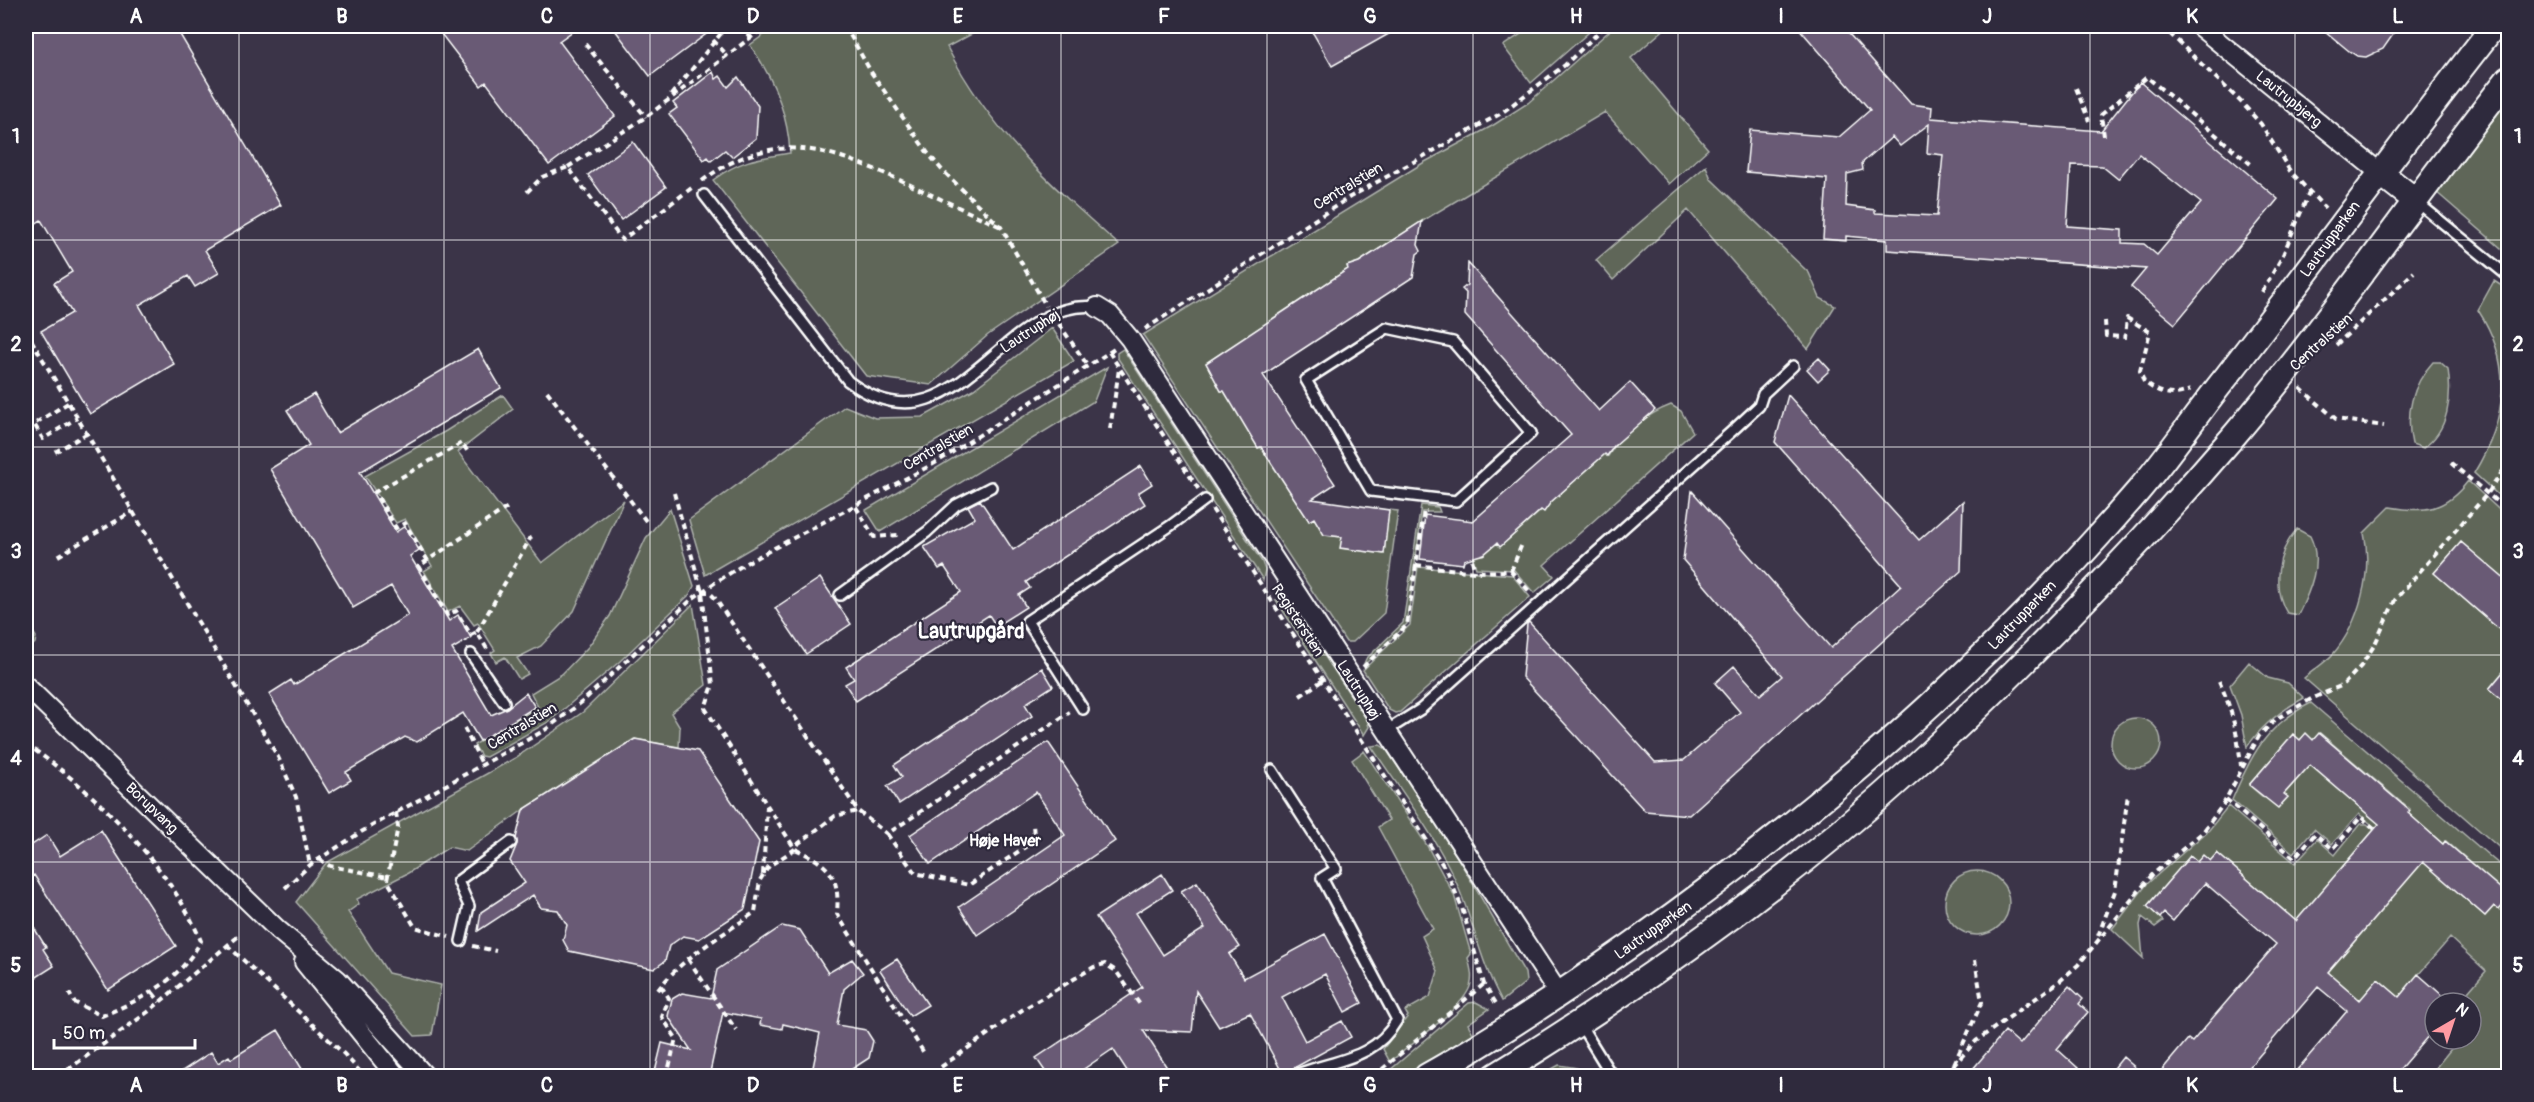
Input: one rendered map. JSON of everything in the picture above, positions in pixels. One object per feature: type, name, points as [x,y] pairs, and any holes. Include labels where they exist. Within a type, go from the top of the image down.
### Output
[{"type":"street","name":"Lautrupbjerg","points":[[2199,26],[2379,172]]},
{"type":"street","name":"Lautrupparken","points":[[1427,1077],[1559,994],[1744,863],[1907,727],[1963,674],[2079,556],[2141,488],[2259,336],[2379,172],[2494,26]]},
{"type":"street","points":[[1495,1077],[1580,1024],[1699,941],[1810,854],[1909,772],[2018,669],[2087,598],[2231,438],[2350,290],[2415,200],[2508,79]]},
{"type":"street","points":[[2379,172],[2415,200]]},
{"type":"street","name":"Lautruphøj","points":[[1097,307],[1110,315],[1130,339],[1580,1024]]},
{"type":"street","name":"Borupvang","points":[[26,686],[278,930],[338,980],[425,1077]]},
{"type":"street","name":"Borupvang","points":[[278,930],[396,1077]]},
{"type":"lane","name":"Lautruphøj","points":[[704,195],[838,370],[848,381],[874,397],[902,404],[932,399],[960,382],[1051,314],[1080,305],[1097,307]]},
{"type":"lane","points":[[2415,200],[2508,276]]},
{"type":"lane","points":[[1387,328],[1427,335],[1454,342],[1531,434],[1456,501],[1371,491],[1306,380],[1387,328]]},
{"type":"lane","name":"Lautruphøj","points":[[1386,731],[1421,709],[1759,406],[1763,394],[1793,366]]},
{"type":"lane","points":[[840,595],[918,539],[957,505],[991,487]]},
{"type":"lane","points":[[1082,707],[1027,621],[1170,526],[1205,500]]},
{"type":"lane","points":[[471,654],[504,702]]},
{"type":"lane","points":[[1272,770],[1336,869],[1322,878],[1397,1020],[1388,1035],[1376,1046],[1354,1057],[1326,1063],[1298,1074]]},
{"type":"lane","points":[[461,940],[469,906],[459,881],[511,842]]},
{"type":"lane","points":[[1580,1024],[1612,1077]]},
{"type":"path","points":[[667,100],[713,40],[727,26]]},
{"type":"path","points":[[741,27],[748,26]]},
{"type":"path","points":[[527,192],[542,177],[568,167],[646,117],[766,26]]},
{"type":"path","points":[[845,26],[871,72],[921,144],[942,170],[1001,227],[1037,294],[1088,366]]},
{"type":"path","name":"Centralstien","points":[[285,888],[310,865],[396,812],[544,730],[582,702],[702,592],[746,563],[856,507],[956,451],[1350,197],[1500,114],[1565,65],[1605,26]]},
{"type":"path","points":[[2162,26],[2248,110],[2260,124],[2290,171],[2308,193],[2325,208]]},
{"type":"path","points":[[741,27],[750,38]]},
{"type":"path","points":[[713,40],[727,55]]},
{"type":"path","points":[[585,44],[646,117]]},
{"type":"path","points":[[2104,136],[2101,115],[2148,77],[2253,166]]},
{"type":"path","points":[[2076,88],[2089,121]]},
{"type":"path","points":[[568,167],[622,240],[720,167],[745,156],[781,149],[815,148],[853,159],[1001,227]]},
{"type":"path","points":[[2260,296],[2282,257],[2308,193]]},
{"type":"path","name":"Centralstien","points":[[2328,352],[2414,272]]},
{"type":"path","points":[[2105,321],[2106,336],[2126,337],[2127,318],[2150,332],[2140,371],[2144,382],[2152,388],[2167,394],[2180,394],[2197,384]]},
{"type":"path","points":[[26,332],[278,757],[296,797],[310,865]]},
{"type":"path","name":"Registerstien","points":[[1109,352],[1446,870],[1462,908],[1484,984],[1497,1005]]},
{"type":"path","points":[[1110,429],[1119,368]]},
{"type":"path","name":"Centralstien","points":[[2294,383],[2336,419],[2384,426]]},
{"type":"path","points":[[547,391],[646,521]]},
{"type":"path","points":[[68,403],[34,424],[43,439],[77,418]]},
{"type":"path","points":[[55,452],[86,434]]},
{"type":"path","points":[[428,561],[405,524],[396,528],[375,492],[462,443],[468,452]]},
{"type":"path","points":[[2451,463],[2508,511]]},
{"type":"path","points":[[1952,1067],[1976,1041],[1995,1026],[2061,981],[2078,965],[2152,875],[2203,832],[2226,799],[2241,766],[2259,736],[2276,719],[2313,698],[2343,685],[2361,666],[2375,644],[2395,600],[2488,493],[2508,463]]},
{"type":"path","points":[[674,492],[702,592],[713,685],[705,708],[795,849],[820,860],[832,873],[839,891],[837,914],[924,1053]]},
{"type":"path","points":[[508,507],[419,566],[447,615],[456,611],[471,635],[477,632],[531,537]]},
{"type":"path","points":[[856,507],[874,537],[910,534],[918,539]]},
{"type":"path","points":[[58,556],[133,511]]},
{"type":"path","points":[[1351,676],[1407,625],[1424,511],[1436,513]]},
{"type":"path","points":[[1511,571],[1522,544]]},
{"type":"path","points":[[1472,560],[1475,572]]},
{"type":"path","points":[[1416,565],[1475,572],[1511,571],[1540,602]]},
{"type":"path","points":[[702,592],[709,592],[716,598],[858,811],[887,834],[915,873],[969,885],[1031,843],[1034,837],[1033,824]]},
{"type":"path","points":[[477,632],[494,664],[490,682]]},
{"type":"path","points":[[1300,696],[1323,681]]},
{"type":"path","points":[[2219,681],[2234,717],[2241,766]]},
{"type":"path","points":[[887,834],[1082,707]]},
{"type":"path","points":[[464,728],[482,765]]},
{"type":"path","points":[[26,744],[75,782],[144,850],[193,921],[201,941],[189,963],[153,993],[102,1016],[74,1002],[69,993]]},
{"type":"path","points":[[2096,942],[2115,891],[2128,794]]},
{"type":"path","points":[[2226,799],[2294,858],[2315,834],[2333,849],[2361,817],[2375,829]]},
{"type":"path","points":[[667,1077],[676,1038],[662,1017],[669,998],[659,988],[688,959],[755,912],[763,875],[767,806]]},
{"type":"path","points":[[763,875],[769,866],[795,849],[799,843],[835,816],[858,811]]},
{"type":"path","points":[[396,812],[398,827],[388,877],[415,927],[496,951]]},
{"type":"path","points":[[319,859],[330,866],[388,877]]},
{"type":"path","points":[[59,1077],[160,1002],[241,934]]},
{"type":"path","points":[[227,945],[344,1054],[364,1077]]},
{"type":"path","points":[[688,959],[736,1029]]},
{"type":"path","points":[[1950,1077],[1952,1067],[1982,1002],[1975,960]]},
{"type":"path","points":[[941,1067],[1022,1010],[1094,967],[1105,964],[1116,971],[1141,1006]]},
{"type":"path","points":[[1374,1077],[1484,984]]},
{"type":"path","points":[[153,993],[160,1002]]},
{"type":"green space","points":[[776,26],[987,26],[947,47],[964,77],[1002,131],[1023,155],[1119,245],[988,335],[931,385],[866,376],[713,180],[732,168],[750,161],[790,153],[786,124],[777,96],[765,69],[750,45]]},
{"type":"green space","points":[[1533,26],[1596,26],[1531,83],[1503,46]]},
{"type":"green space","points":[[1615,26],[1668,26],[1631,58],[1708,149],[1669,184],[1605,112],[1429,217],[1359,262],[1347,266],[1348,269],[1206,363],[1221,391],[1224,391],[1309,521],[1314,518],[1325,535],[1342,537],[1341,548],[1384,554],[1389,510],[1398,511],[1384,613],[1353,642],[1346,642],[1143,335],[1423,163],[1492,126],[1528,103]]},
{"type":"green space","points":[[2508,97],[2508,254],[2435,191]]},
{"type":"green space","points":[[1706,166],[1711,179],[1809,273],[1820,298],[1835,306],[1808,349],[1688,210],[1613,280],[1596,260]]},
{"type":"green space","points":[[2494,281],[2508,290],[2508,504],[2474,473],[2494,432],[2502,392],[2497,351],[2490,331],[2478,310]]},
{"type":"green space","points":[[1052,328],[1074,361],[705,575],[689,520],[845,406],[875,418],[923,417],[974,389]]},
{"type":"green space","points":[[1123,349],[1262,562],[1265,570],[1263,580],[1117,357],[1117,353]]},
{"type":"green space","points":[[2433,362],[2440,362],[2448,369],[2449,402],[2447,413],[2438,432],[2423,448],[2412,444],[2410,411],[2415,390]]},
{"type":"green space","points":[[1107,367],[1094,401],[880,532],[866,510]]},
{"type":"green space","points":[[503,395],[513,409],[458,452],[542,563],[624,500],[574,611],[541,646],[517,658],[528,674],[519,679],[505,657],[496,662],[491,653],[495,650],[478,623],[474,625],[460,606],[448,612],[424,571],[432,566],[405,519],[396,523],[365,476],[446,431]]},
{"type":"green space","points":[[1671,405],[1681,411],[1693,432],[1544,565],[1554,576],[1534,593],[1514,570],[1476,568],[1472,554],[1483,555],[1497,543],[1501,546],[1605,454],[1608,456],[1620,440],[1636,425]]},
{"type":"green space","points":[[2468,481],[2508,518],[2508,572],[2503,578],[2461,542],[2434,573],[2508,637],[2508,666],[2489,689],[2508,705],[2508,843],[2502,850],[2304,678],[2333,654],[2357,613],[2367,564],[2364,533],[2390,507],[2413,510],[2433,508],[2451,499]]},
{"type":"green space","points":[[1421,505],[1438,507],[1440,512],[1422,512],[1407,624],[1363,666],[1366,659],[1403,623]]},
{"type":"green space","points":[[670,509],[694,586],[689,595],[619,662],[550,721],[486,757],[481,756],[474,745],[538,707],[531,693],[562,674],[588,647],[610,616],[646,538]]},
{"type":"green space","points":[[2297,529],[2310,536],[2315,556],[2313,576],[2298,615],[2287,613],[2282,603],[2278,581],[2285,548]]},
{"type":"green space","points":[[1418,567],[1512,575],[1530,597],[1400,712],[1395,713],[1389,710],[1363,670],[1410,625]]},
{"type":"green space","points":[[1276,600],[1290,604],[1367,720],[1369,727],[1364,735]]},
{"type":"green space","points":[[693,604],[706,685],[671,713],[680,728],[679,747],[634,739],[523,810],[467,851],[449,847],[408,873],[357,899],[359,904],[348,912],[388,973],[441,985],[432,1035],[415,1036],[296,902],[326,863],[515,758],[583,712]]},
{"type":"green space","points":[[26,620],[36,637],[35,643],[26,651]]},
{"type":"green space","points":[[2249,662],[2268,678],[2288,683],[2304,698],[2272,719],[2247,747],[2241,715],[2230,685]]},
{"type":"green space","points":[[2311,703],[2508,872],[2508,895],[2446,841],[2440,847],[2408,813],[2410,810],[2320,733],[2313,740],[2306,734],[2300,740],[2293,734],[2249,785],[2264,798],[2269,793],[2287,797],[2284,794],[2310,765],[2379,824],[2376,828],[2359,814],[2332,844],[2314,829],[2293,853],[2232,800],[2261,743],[2282,722]]},
{"type":"green space","points":[[2131,718],[2141,718],[2154,725],[2161,738],[2161,748],[2154,761],[2141,768],[2131,768],[2122,764],[2115,757],[2111,748],[2111,738],[2115,729],[2122,722]]},
{"type":"green space","points":[[1380,745],[1386,749],[1452,848],[1525,973],[1526,982],[1502,1001],[1487,969],[1458,885],[1422,822],[1371,746]]},
{"type":"green space","points":[[1364,751],[1426,844],[1454,895],[1471,954],[1468,958],[1471,983],[1462,1000],[1443,1019],[1390,1062],[1383,1049],[1408,1016],[1405,1011],[1430,997],[1438,971],[1422,936],[1433,929],[1378,827],[1389,820],[1352,760]]},
{"type":"green space","points":[[2228,806],[2295,863],[2317,839],[2335,855],[2360,824],[2367,824],[2374,830],[2296,921],[2217,853],[2210,861],[2203,856],[2198,864],[2190,856],[2147,906],[2163,921],[2155,927],[2142,917],[2140,925],[2143,958],[2112,929],[2147,884],[2209,830]]},
{"type":"green space","points":[[2423,862],[2485,916],[2494,906],[2499,909],[2508,899],[2508,1076],[2429,1076],[2449,1051],[2483,1051],[2483,991],[2469,991],[2486,971],[2450,938],[2399,997],[2378,979],[2360,1000],[2328,972]]},
{"type":"green space","points":[[1977,871],[1995,877],[2003,885],[2009,903],[2003,921],[1995,929],[1977,935],[1959,929],[1951,921],[1945,903],[1951,885],[1959,877]]},
{"type":"green space","points":[[1476,1002],[1489,1009],[1468,1024],[1474,1035],[1419,1068],[1396,1075],[1383,1076],[1469,1003]]},
{"type":"green space","points":[[1559,1065],[1577,1068],[1582,1076],[1539,1076]]},
{"type":"building","points":[[26,26],[175,26],[281,205],[205,250],[219,273],[195,287],[188,276],[139,305],[174,364],[90,414],[41,331],[72,313],[54,283],[72,272],[41,220],[26,230]]},
{"type":"building","points":[[435,26],[580,26],[559,41],[615,116],[549,165],[486,82],[481,86]]},
{"type":"building","points":[[612,26],[717,26],[650,76]]},
{"type":"building","points":[[1309,26],[1403,26],[1332,66]]},
{"type":"building","points":[[1797,26],[1842,26],[1911,104],[1932,107],[1931,118],[2101,131],[2140,82],[2278,199],[2175,324],[2131,287],[2146,269],[1887,250],[1887,240],[1846,236],[1846,241],[1823,239],[1827,179],[1746,172],[1750,130],[1839,137],[1870,110]],"holes":[[[1929,124],[1927,153],[1943,155],[1937,216],[1875,213],[1875,210],[1846,206],[1847,174],[1863,170],[1862,163],[1892,137],[1900,146]],[[2139,154],[2201,203],[2157,255],[2144,244],[2122,243],[2122,230],[2067,226],[2071,165],[2102,166],[2118,179]]]},
{"type":"building","points":[[2319,26],[2399,26],[2383,49],[2366,57],[2357,56],[2349,51]]},
{"type":"building","points":[[713,72],[716,79],[720,76],[728,87],[738,77],[758,106],[756,138],[732,157],[725,150],[711,161],[708,157],[704,160],[669,114],[677,108],[673,103]]},
{"type":"building","points":[[633,142],[666,187],[621,220],[588,175]]},
{"type":"building","points":[[1422,221],[1418,245],[1421,251],[1417,254],[1413,277],[1263,375],[1335,484],[1312,499],[1389,510],[1384,554],[1340,548],[1342,537],[1324,535],[1314,518],[1309,521],[1261,447],[1258,448],[1224,391],[1221,391],[1206,363],[1348,269],[1347,266],[1359,262]]},
{"type":"building","points":[[1468,263],[1599,411],[1630,382],[1655,410],[1614,446],[1607,456],[1605,454],[1551,502],[1544,512],[1541,510],[1500,547],[1497,543],[1484,554],[1464,560],[1463,564],[1420,559],[1425,515],[1473,521],[1571,435],[1465,315],[1466,293],[1462,289],[1467,285]]},
{"type":"building","points":[[478,349],[501,388],[360,472],[396,532],[405,526],[419,550],[410,556],[449,621],[458,615],[471,638],[452,649],[491,715],[507,708],[526,693],[535,707],[480,741],[463,713],[417,742],[405,737],[346,772],[351,780],[329,793],[269,694],[291,680],[294,685],[408,615],[391,586],[353,608],[270,469],[309,445],[287,410],[314,394],[337,433]]},
{"type":"building","points":[[1819,358],[1830,370],[1818,381],[1807,369]]},
{"type":"building","points":[[1788,395],[1919,540],[1963,501],[1961,571],[1689,815],[1645,811],[1522,677],[1527,624],[1529,622],[1655,762],[1684,760],[1740,712],[1715,683],[1734,666],[1760,695],[1782,676],[1683,560],[1692,491],[1831,648],[1901,585],[1775,442]]},
{"type":"building","points":[[1141,466],[1152,484],[1138,493],[1145,504],[1026,582],[1030,588],[1019,595],[1026,607],[996,626],[989,615],[856,701],[845,684],[854,679],[846,667],[961,592],[944,566],[939,569],[924,547],[975,518],[968,506],[980,500],[1013,550]]},
{"type":"building","points":[[2461,542],[2508,582],[2508,637],[2434,573]]},
{"type":"building","points":[[820,578],[851,624],[806,654],[775,608]]},
{"type":"building","points":[[2508,666],[2508,705],[2489,689]]},
{"type":"building","points":[[1042,668],[1053,686],[1025,704],[1032,716],[899,804],[887,786],[902,777],[894,765]]},
{"type":"building","points":[[2306,733],[2313,740],[2319,733],[2410,811],[2408,813],[2443,844],[2445,841],[2508,895],[2508,899],[2499,910],[2494,906],[2485,916],[2423,862],[2328,972],[2360,1000],[2378,979],[2399,997],[2418,974],[2437,991],[2423,991],[2423,1042],[2393,1077],[2291,1077],[2347,1011],[2318,987],[2241,1077],[2156,1077],[2188,1039],[2192,1042],[2276,944],[2205,883],[2173,921],[2164,913],[2160,918],[2147,906],[2190,856],[2197,862],[2203,855],[2210,861],[2217,853],[2296,921],[2379,824],[2310,765],[2284,794],[2288,797],[2278,808],[2249,785],[2293,734],[2300,740]]},
{"type":"building","points":[[635,739],[698,751],[759,842],[745,909],[699,939],[683,936],[669,946],[665,961],[654,969],[569,951],[563,940],[567,925],[558,910],[541,908],[533,895],[478,931],[481,912],[525,883],[510,861],[517,844],[516,838],[523,810]]},
{"type":"building","points":[[1048,742],[1115,841],[977,935],[959,907],[1065,835],[1036,792],[930,864],[910,835]]},
{"type":"building","points":[[101,830],[176,946],[108,990],[34,875],[26,880],[26,849],[47,835],[60,856]]},
{"type":"building","points":[[1162,874],[1172,890],[1136,913],[1163,955],[1205,928],[1181,891],[1197,882],[1240,947],[1229,954],[1244,978],[1325,934],[1362,1003],[1345,1012],[1325,974],[1282,997],[1305,1041],[1342,1021],[1351,1037],[1283,1074],[1250,1013],[1219,1027],[1196,991],[1192,1032],[1143,1030],[1173,1077],[1131,1077],[1113,1049],[1072,1077],[1049,1077],[1036,1058],[1142,987],[1096,917]]},
{"type":"building","points":[[26,915],[46,947],[43,949],[54,966],[26,984]]},
{"type":"building","points":[[782,926],[800,930],[828,973],[852,959],[863,973],[844,989],[837,1025],[866,1030],[873,1041],[869,1058],[849,1071],[848,1077],[811,1077],[820,1033],[783,1024],[782,1029],[760,1025],[761,1019],[723,1012],[709,1077],[680,1077],[655,1072],[662,1043],[691,1050],[668,1016],[672,999],[682,993],[711,998],[717,970]]},
{"type":"building","points":[[897,959],[928,1005],[910,1016],[880,970]]},
{"type":"building","points":[[2069,986],[2083,999],[2079,1004],[2088,1012],[2057,1049],[2088,1077],[1966,1077],[2005,1031],[2020,1044]]},
{"type":"building","points":[[278,1030],[307,1077],[173,1077],[211,1052],[218,1063],[229,1056],[231,1059]]},
{"type":"building","points":[[2123,1057],[2146,1077],[2107,1077]]},
{"type":"district","name":"Lautrupgård","points":[[971,631]]},
{"type":"district","name":"Høje Haver","points":[[1005,840]]}]
